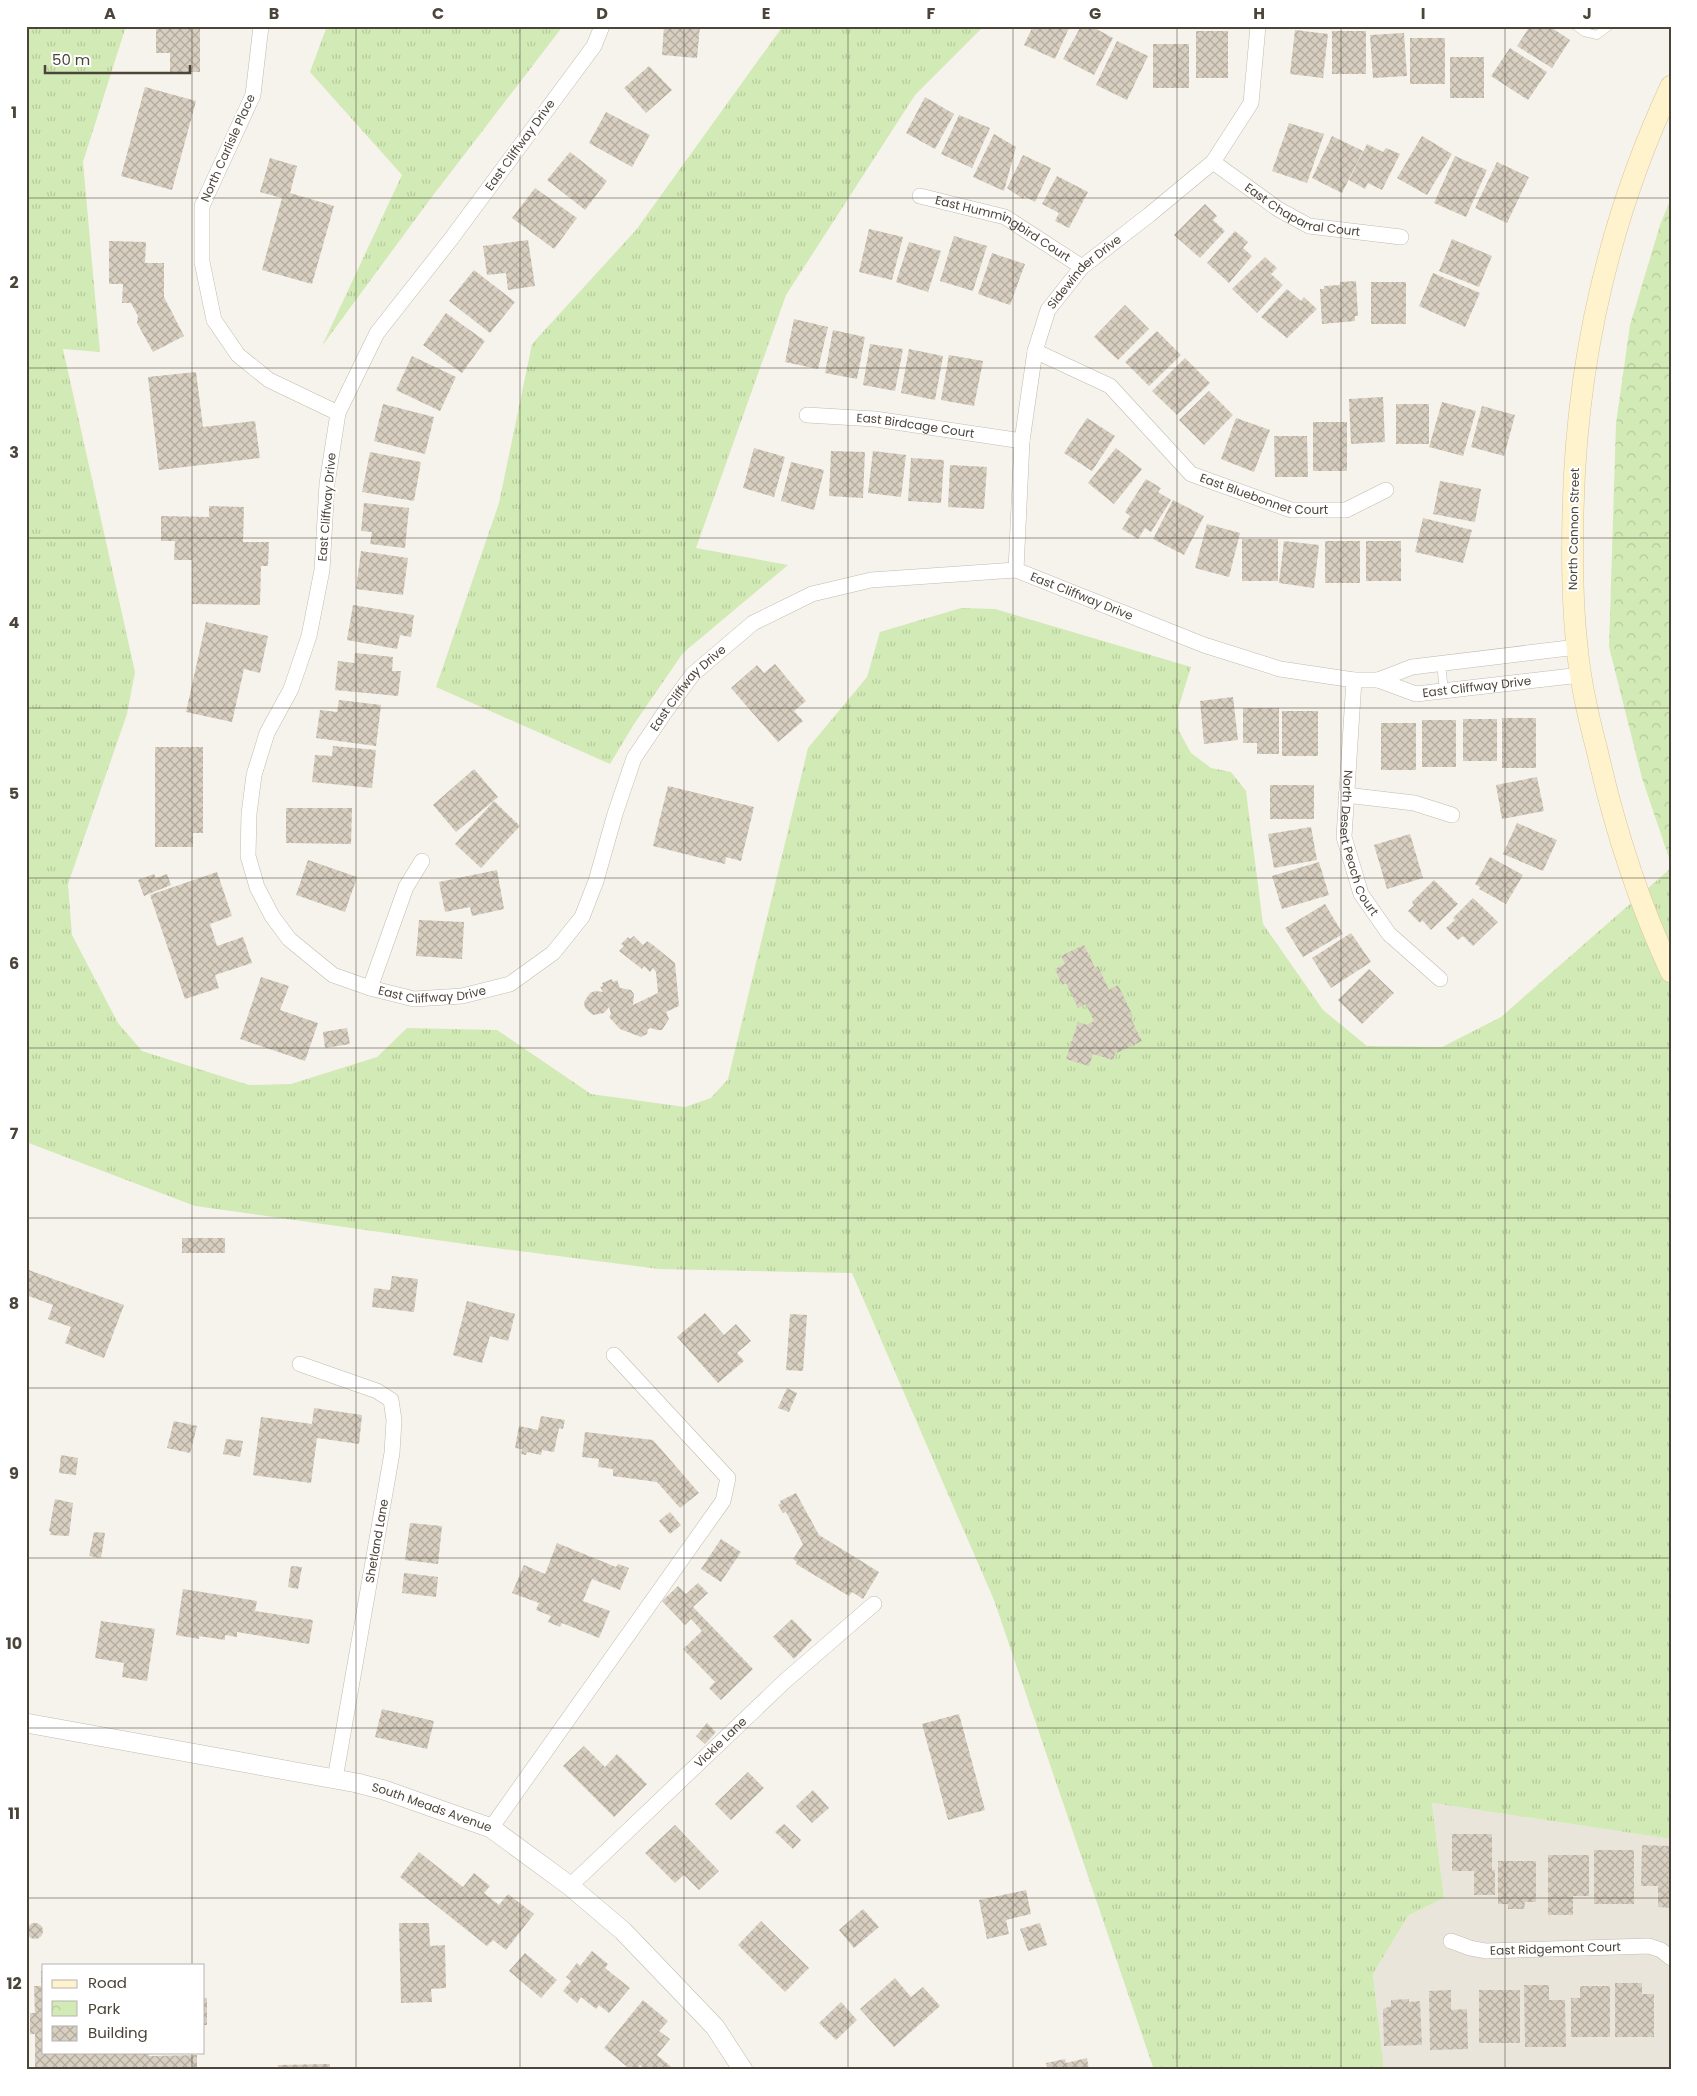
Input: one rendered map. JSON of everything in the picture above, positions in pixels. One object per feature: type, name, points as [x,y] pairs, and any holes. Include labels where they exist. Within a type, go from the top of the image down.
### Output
[{"type":"main road","name":"North Cannon Street","points":[[1671,86],[1635,170],[1600,285],[1587,348],[1579,410],[1573,484],[1572,554],[1577,646],[1581,676],[1606,788],[1631,874],[1649,923],[1671,972]]},
{"type":"street","name":"North Carlisle Place","points":[[261,26],[253,95],[202,206],[202,262],[214,320],[238,355],[269,380],[338,413]]},
{"type":"street","name":"East Cliffway Drive","points":[[602,26],[594,46],[451,239],[377,333],[338,413],[327,484],[322,570],[309,636],[292,689],[266,733],[254,775],[249,814],[248,856],[257,887],[272,916],[289,939],[333,975],[370,988],[414,999],[462,996],[510,984],[553,953],[582,917],[596,881],[615,814],[634,758],[694,674],[753,623],[812,594],[871,580],[1016,570],[1204,645],[1280,669],[1354,680],[1378,680],[1416,694],[1581,676]]},
{"type":"street","name":"Sidewinder Drive","points":[[1016,570],[1022,442],[1035,351],[1048,310],[1082,267],[1213,162],[1251,103],[1258,26]]},
{"type":"street","name":"East Chaparral Court","points":[[1213,162],[1278,209],[1309,226],[1401,238]]},
{"type":"street","name":"East Hummingbird Court","points":[[920,196],[1005,217],[1082,267]]},
{"type":"street","name":"East Bluebonnet Court","points":[[1035,351],[1110,386],[1191,474],[1291,510],[1346,510],[1386,490]]},
{"type":"street","name":"East Birdcage Court","points":[[807,415],[874,419],[1022,442]]},
{"type":"street","name":"East Cliffway Drive","points":[[1378,680],[1412,667],[1577,646]]},
{"type":"street","name":"North Desert Peach Court","points":[[1354,680],[1344,837],[1361,894],[1389,934],[1440,979]]},
{"type":"street","points":[[1346,795],[1414,803],[1452,815]]},
{"type":"street","points":[[370,988],[406,887],[422,862]]},
{"type":"street","points":[[491,1828],[723,1501],[728,1478],[614,1356]]},
{"type":"street","name":"Shetland Lane","points":[[300,1364],[377,1390],[391,1400],[394,1420],[392,1453],[335,1779]]},
{"type":"street","name":"Vickie Lane","points":[[570,1886],[785,1681],[874,1604]]},
{"type":"street","name":"South Meads Avenue","points":[[26,1723],[335,1779],[384,1790],[491,1828],[570,1886],[623,1931],[716,2027],[743,2070]]},
{"type":"street","name":"East Ridgemont Court","points":[[1451,1940],[1470,1948],[1486,1951],[1639,1945],[1649,1946],[1666,1954]]},
{"type":"lane","points":[[1576,26],[1584,32],[1597,35],[1610,26]]},
{"type":"lane","points":[[1441,664],[1444,691]]},
{"type":"shaded area","points":[[1432,1803],[1671,1839],[1671,2070],[1384,2070],[1373,1974],[1408,1916],[1444,1898]]},
{"type":"green space","points":[[26,26],[126,26],[83,162],[100,352],[63,349],[135,672],[127,714],[68,884],[72,935],[118,1023],[142,1051],[249,1085],[291,1084],[377,1057],[407,1028],[497,1030],[591,1094],[685,1107],[711,1098],[728,1079],[808,748],[867,677],[880,632],[961,608],[995,609],[1191,667],[1178,709],[1179,731],[1191,753],[1211,768],[1231,772],[1246,791],[1263,924],[1323,1010],[1367,1046],[1442,1047],[1501,1017],[1671,868],[1671,1839],[1432,1803],[1444,1898],[1408,1916],[1373,1974],[1384,2070],[1154,2070],[994,1600],[852,1273],[659,1269],[195,1206],[26,1142]]},
{"type":"green space","points":[[327,26],[563,26],[428,202],[322,346],[402,175],[310,72]]},
{"type":"green space","points":[[783,26],[984,26],[915,95],[786,295],[696,548],[788,565],[683,653],[634,724],[610,764],[436,687],[499,503],[532,344],[636,230]]},
{"type":"green space","points":[[1671,198],[1671,864],[1642,778],[1609,647],[1616,424],[1630,325],[1660,225]]},
{"type":"building","points":[[156,26],[200,26],[200,72],[170,72],[170,53],[156,53]]},
{"type":"building","points":[[664,26],[700,26],[697,58],[662,55]]},
{"type":"building","points":[[1033,26],[1070,26],[1055,59],[1024,45]]},
{"type":"building","points":[[1081,26],[1091,26],[1113,38],[1094,75],[1063,59]]},
{"type":"building","points":[[1530,26],[1549,26],[1570,40],[1552,68],[1517,46]]},
{"type":"building","points":[[1295,30],[1328,34],[1323,78],[1290,74]]},
{"type":"building","points":[[1196,31],[1228,31],[1228,78],[1196,78]]},
{"type":"building","points":[[1332,31],[1366,31],[1366,74],[1332,74]]},
{"type":"building","points":[[1404,33],[1407,76],[1373,78],[1370,35]]},
{"type":"building","points":[[1410,38],[1445,38],[1445,84],[1410,84]]},
{"type":"building","points":[[1117,41],[1148,56],[1127,100],[1096,85]]},
{"type":"building","points":[[1153,44],[1189,44],[1189,88],[1153,88]]},
{"type":"building","points":[[1510,48],[1547,72],[1528,100],[1491,76]]},
{"type":"building","points":[[1450,57],[1484,57],[1484,98],[1450,98]]},
{"type":"building","points":[[649,66],[672,90],[646,113],[624,88]]},
{"type":"building","points":[[145,87],[196,101],[172,190],[121,176]]},
{"type":"building","points":[[925,97],[954,114],[935,149],[906,133]]},
{"type":"building","points":[[606,112],[650,135],[632,167],[589,143]]},
{"type":"building","points":[[959,115],[990,128],[972,168],[941,154]]},
{"type":"building","points":[[1289,123],[1324,134],[1307,183],[1272,171]]},
{"type":"building","points":[[994,134],[1016,147],[1004,191],[973,177]]},
{"type":"building","points":[[1332,136],[1363,151],[1342,193],[1312,178]]},
{"type":"building","points":[[1422,136],[1452,154],[1427,195],[1397,178]]},
{"type":"building","points":[[1367,144],[1383,152],[1386,148],[1400,154],[1382,190],[1368,183],[1365,189],[1349,180]]},
{"type":"building","points":[[570,152],[607,181],[585,210],[547,180]]},
{"type":"building","points":[[1023,155],[1051,168],[1035,202],[1024,196],[1023,199],[1007,188]]},
{"type":"building","points":[[1455,156],[1487,170],[1466,217],[1434,203]]},
{"type":"building","points":[[270,158],[297,166],[290,193],[334,206],[312,284],[262,270],[282,198],[260,192]]},
{"type":"building","points":[[1497,162],[1529,177],[1507,223],[1475,208]]},
{"type":"building","points":[[1057,176],[1088,192],[1069,228],[1055,221],[1059,213],[1042,204]]},
{"type":"building","points":[[535,188],[577,218],[554,249],[512,218]]},
{"type":"building","points":[[1205,204],[1217,216],[1213,220],[1225,231],[1200,258],[1174,235]]},
{"type":"building","points":[[869,229],[903,237],[892,280],[859,272]]},
{"type":"building","points":[[1235,231],[1248,242],[1243,248],[1252,256],[1229,283],[1207,263]]},
{"type":"building","points":[[954,236],[987,246],[973,291],[940,281]]},
{"type":"building","points":[[1452,239],[1492,256],[1479,287],[1439,271]]},
{"type":"building","points":[[528,240],[535,286],[508,290],[506,273],[487,275],[483,246]]},
{"type":"building","points":[[109,241],[146,242],[145,263],[164,263],[164,297],[184,336],[153,352],[137,323],[138,316],[131,303],[122,303],[123,284],[109,284]]},
{"type":"building","points":[[909,242],[941,251],[928,292],[896,282]]},
{"type":"building","points":[[992,253],[1025,264],[1010,305],[978,294]]},
{"type":"building","points":[[1265,257],[1277,268],[1271,274],[1283,285],[1257,313],[1232,289]]},
{"type":"building","points":[[474,270],[515,302],[490,333],[449,301]]},
{"type":"building","points":[[1433,273],[1480,293],[1465,327],[1419,306]]},
{"type":"building","points":[[1356,281],[1358,316],[1355,316],[1355,321],[1322,324],[1320,289],[1324,289],[1324,286],[1340,285],[1340,282]]},
{"type":"building","points":[[1371,282],[1406,282],[1406,324],[1371,324]]},
{"type":"building","points":[[1287,289],[1301,301],[1304,297],[1317,309],[1287,338],[1261,317]]},
{"type":"building","points":[[1125,305],[1149,329],[1118,360],[1094,337]]},
{"type":"building","points":[[446,313],[485,341],[462,373],[423,345]]},
{"type":"building","points":[[794,319],[828,327],[818,369],[785,362]]},
{"type":"building","points":[[833,330],[865,337],[857,379],[825,373]]},
{"type":"building","points":[[1157,331],[1181,355],[1149,386],[1125,362]]},
{"type":"building","points":[[870,344],[903,349],[895,391],[863,385]]},
{"type":"building","points":[[909,349],[943,356],[935,400],[901,393]]},
{"type":"building","points":[[949,355],[983,361],[974,406],[941,400]]},
{"type":"building","points":[[412,356],[456,377],[440,411],[396,390]]},
{"type":"building","points":[[1185,358],[1210,383],[1177,415],[1152,391]]},
{"type":"building","points":[[196,372],[203,427],[255,421],[260,458],[159,470],[148,377]]},
{"type":"building","points":[[1209,391],[1233,415],[1204,445],[1179,420]]},
{"type":"building","points":[[1383,397],[1385,442],[1351,444],[1349,399]]},
{"type":"building","points":[[1442,402],[1476,411],[1463,456],[1429,447]]},
{"type":"building","points":[[383,404],[434,417],[425,454],[374,441]]},
{"type":"building","points":[[1396,404],[1429,404],[1429,444],[1396,444]]},
{"type":"building","points":[[1482,406],[1515,415],[1504,456],[1471,447]]},
{"type":"building","points":[[1087,418],[1115,436],[1092,471],[1064,453]]},
{"type":"building","points":[[1236,418],[1270,430],[1254,472],[1221,459]]},
{"type":"building","points":[[1313,422],[1347,422],[1347,471],[1313,471]]},
{"type":"building","points":[[1274,436],[1307,436],[1308,477],[1275,477]]},
{"type":"building","points":[[754,448],[785,457],[774,497],[743,488]]},
{"type":"building","points":[[1116,448],[1142,469],[1114,504],[1088,483]]},
{"type":"building","points":[[831,451],[865,452],[863,498],[829,496]]},
{"type":"building","points":[[873,451],[906,455],[901,497],[868,493]]},
{"type":"building","points":[[370,452],[421,462],[414,501],[362,492]]},
{"type":"building","points":[[911,458],[944,460],[941,503],[908,501]]},
{"type":"building","points":[[791,462],[824,470],[814,510],[781,501]]},
{"type":"building","points":[[950,465],[987,467],[984,509],[948,507]]},
{"type":"building","points":[[1146,479],[1161,488],[1158,492],[1171,500],[1151,532],[1145,528],[1138,539],[1122,529],[1130,516],[1125,512]]},
{"type":"building","points":[[1440,481],[1481,489],[1475,522],[1433,514]]},
{"type":"building","points":[[1173,500],[1204,516],[1184,555],[1153,539]]},
{"type":"building","points":[[364,503],[409,508],[405,548],[370,544],[372,532],[361,531]]},
{"type":"building","points":[[209,506],[244,507],[243,542],[269,542],[268,566],[261,566],[260,605],[192,604],[192,560],[174,560],[175,541],[161,541],[161,516],[209,517]]},
{"type":"building","points":[[1423,518],[1472,530],[1463,563],[1415,552]]},
{"type":"building","points":[[1207,524],[1240,533],[1229,577],[1195,568]]},
{"type":"building","points":[[1242,539],[1278,539],[1278,581],[1242,581]]},
{"type":"building","points":[[1284,541],[1319,545],[1314,588],[1279,583]]},
{"type":"building","points":[[1325,541],[1360,541],[1360,583],[1325,583]]},
{"type":"building","points":[[1366,541],[1401,541],[1401,581],[1366,581]]},
{"type":"building","points":[[361,551],[408,558],[403,595],[356,589]]},
{"type":"building","points":[[353,605],[414,615],[411,637],[400,635],[397,649],[347,640]]},
{"type":"building","points":[[206,622],[268,636],[260,673],[244,669],[232,722],[186,712]]},
{"type":"building","points":[[355,653],[393,657],[392,671],[401,671],[398,696],[335,690],[338,661],[354,663]]},
{"type":"building","points":[[775,664],[806,701],[794,711],[803,721],[778,742],[731,688],[757,665],[764,673]]},
{"type":"building","points":[[1233,697],[1238,740],[1204,744],[1200,701]]},
{"type":"building","points":[[339,700],[381,705],[376,746],[316,738],[320,710],[337,712]]},
{"type":"building","points":[[1243,708],[1279,708],[1279,754],[1257,754],[1257,743],[1243,743]]},
{"type":"building","points":[[1282,711],[1318,711],[1318,756],[1282,756]]},
{"type":"building","points":[[1502,718],[1536,718],[1536,768],[1502,768]]},
{"type":"building","points":[[1463,719],[1497,719],[1497,761],[1463,761]]},
{"type":"building","points":[[1422,720],[1456,720],[1456,767],[1422,767]]},
{"type":"building","points":[[1381,723],[1416,723],[1416,770],[1381,770]]},
{"type":"building","points":[[333,746],[376,750],[372,788],[312,782],[315,755],[332,756]]},
{"type":"building","points":[[155,747],[203,747],[203,833],[193,833],[193,847],[155,847]]},
{"type":"building","points":[[474,769],[498,797],[456,832],[433,805]]},
{"type":"building","points":[[1537,777],[1544,811],[1502,819],[1496,785]]},
{"type":"building","points":[[1270,785],[1314,785],[1314,819],[1270,819]]},
{"type":"building","points":[[668,786],[754,807],[741,861],[726,857],[725,864],[653,846]]},
{"type":"building","points":[[494,801],[520,826],[481,868],[455,844]]},
{"type":"building","points":[[286,808],[352,808],[351,844],[286,843]]},
{"type":"building","points":[[1517,823],[1557,840],[1543,871],[1503,854]]},
{"type":"building","points":[[1311,827],[1317,860],[1274,868],[1268,834]]},
{"type":"building","points":[[1410,834],[1423,878],[1387,889],[1374,845]]},
{"type":"building","points":[[1490,857],[1523,875],[1506,904],[1479,889],[1480,887],[1475,884]]},
{"type":"building","points":[[308,860],[357,877],[345,912],[296,895]]},
{"type":"building","points":[[1319,862],[1329,895],[1282,909],[1272,876]]},
{"type":"building","points":[[497,870],[504,909],[472,916],[470,907],[445,912],[439,882]]},
{"type":"building","points":[[217,872],[232,916],[210,924],[217,946],[243,937],[252,963],[215,975],[219,988],[185,999],[150,895]]},
{"type":"building","points":[[154,874],[156,878],[167,874],[171,885],[144,896],[138,880]]},
{"type":"building","points":[[1434,880],[1458,904],[1431,930],[1422,920],[1420,923],[1408,911],[1414,905],[1412,902]]},
{"type":"building","points":[[1473,898],[1498,922],[1473,946],[1463,936],[1458,940],[1446,928]]},
{"type":"building","points":[[1325,904],[1343,934],[1303,957],[1285,928]]},
{"type":"building","points":[[419,920],[464,922],[462,959],[416,956]]},
{"type":"building","points":[[1351,933],[1371,962],[1331,988],[1312,958]]},
{"type":"building","points":[[634,936],[643,945],[647,941],[675,963],[679,1006],[666,1012],[669,1019],[662,1030],[648,1029],[647,1034],[641,1037],[620,1029],[609,1017],[611,1014],[609,1007],[604,1013],[593,1015],[585,1008],[584,1002],[590,993],[595,991],[603,992],[600,987],[603,986],[602,983],[612,979],[613,982],[617,980],[620,988],[631,990],[634,994],[633,1005],[658,993],[656,972],[653,968],[650,972],[644,966],[642,969],[619,951],[624,946],[621,944],[628,937],[630,939]]},
{"type":"building","points":[[1084,945],[1095,968],[1098,966],[1109,990],[1118,985],[1133,1016],[1130,1017],[1142,1041],[1117,1053],[1116,1051],[1113,1060],[1093,1054],[1089,1066],[1066,1059],[1078,1022],[1087,1025],[1094,1021],[1086,1004],[1078,1008],[1066,983],[1062,985],[1055,969],[1065,964],[1061,956]]},
{"type":"building","points":[[1369,969],[1394,993],[1362,1024],[1338,1000]]},
{"type":"building","points":[[261,977],[289,986],[280,1010],[318,1023],[305,1061],[240,1039]]},
{"type":"building","points":[[347,1028],[350,1044],[325,1048],[323,1032]]},
{"type":"building","points":[[182,1238],[225,1238],[225,1253],[182,1253]]},
{"type":"building","points":[[26,1269],[124,1305],[104,1358],[65,1343],[71,1327],[48,1319],[53,1305],[26,1295]]},
{"type":"building","points":[[392,1276],[418,1279],[414,1312],[372,1307],[374,1288],[390,1290]]},
{"type":"building","points":[[467,1301],[515,1314],[508,1341],[490,1336],[482,1363],[453,1355]]},
{"type":"building","points":[[705,1313],[724,1335],[736,1324],[751,1341],[737,1353],[744,1361],[718,1383],[677,1337]]},
{"type":"building","points":[[790,1314],[807,1315],[803,1371],[786,1370]]},
{"type":"building","points":[[787,1388],[797,1393],[789,1412],[778,1408]]},
{"type":"building","points":[[314,1408],[362,1415],[359,1444],[317,1438],[311,1483],[253,1475],[261,1417],[312,1424]]},
{"type":"building","points":[[541,1416],[565,1420],[563,1429],[559,1428],[554,1452],[542,1450],[541,1455],[527,1452],[526,1455],[521,1454],[522,1449],[515,1448],[519,1426],[538,1430]]},
{"type":"building","points":[[174,1421],[197,1426],[190,1453],[167,1448]]},
{"type":"building","points":[[585,1432],[653,1440],[699,1493],[680,1508],[657,1482],[613,1476],[613,1469],[598,1467],[599,1459],[582,1457]]},
{"type":"building","points":[[226,1439],[243,1441],[240,1457],[223,1454]]},
{"type":"building","points":[[61,1455],[78,1458],[76,1475],[59,1473]]},
{"type":"building","points":[[796,1493],[819,1535],[879,1572],[863,1599],[852,1592],[849,1596],[796,1564],[797,1562],[793,1559],[803,1544],[786,1512],[783,1513],[778,1505],[781,1503],[780,1501]]},
{"type":"building","points":[[55,1499],[73,1503],[69,1536],[50,1535],[51,1532],[49,1531]]},
{"type":"building","points":[[670,1512],[681,1525],[670,1534],[659,1521]]},
{"type":"building","points":[[410,1523],[442,1526],[438,1564],[405,1560]]},
{"type":"building","points":[[94,1532],[105,1533],[101,1558],[89,1556]]},
{"type":"building","points":[[721,1539],[741,1552],[721,1582],[701,1569]]},
{"type":"building","points":[[557,1543],[616,1567],[618,1564],[629,1568],[620,1590],[592,1579],[583,1601],[610,1611],[599,1638],[562,1623],[560,1627],[548,1622],[551,1616],[536,1610],[539,1603],[512,1593],[524,1565],[545,1574]]},
{"type":"building","points":[[291,1566],[302,1567],[298,1589],[288,1587]]},
{"type":"building","points":[[404,1573],[438,1577],[436,1597],[402,1593]]},
{"type":"building","points":[[698,1583],[708,1593],[693,1607],[753,1669],[721,1700],[709,1688],[715,1682],[683,1649],[702,1631],[691,1619],[685,1625],[662,1601],[678,1586],[686,1594]]},
{"type":"building","points":[[183,1589],[257,1601],[255,1611],[313,1620],[309,1644],[237,1632],[237,1637],[225,1635],[225,1640],[199,1636],[199,1639],[176,1635]]},
{"type":"building","points":[[792,1619],[812,1640],[794,1659],[773,1637]]},
{"type":"building","points":[[101,1621],[155,1629],[147,1681],[122,1677],[124,1663],[95,1658]]},
{"type":"building","points":[[382,1709],[434,1721],[427,1749],[375,1737]]},
{"type":"building","points":[[959,1714],[985,1810],[948,1820],[922,1724]]},
{"type":"building","points":[[707,1723],[716,1732],[705,1744],[696,1736]]},
{"type":"building","points":[[584,1746],[605,1767],[617,1754],[647,1784],[614,1817],[563,1766]]},
{"type":"building","points":[[748,1772],[764,1788],[731,1820],[715,1804]]},
{"type":"building","points":[[813,1790],[829,1808],[812,1823],[796,1806]]},
{"type":"building","points":[[784,1824],[801,1840],[793,1849],[775,1832]]},
{"type":"building","points":[[675,1825],[719,1871],[699,1890],[684,1875],[675,1883],[645,1853]]},
{"type":"building","points":[[1452,1834],[1492,1834],[1492,1870],[1495,1870],[1495,1895],[1474,1895],[1474,1871],[1452,1871]]},
{"type":"building","points":[[1642,1845],[1671,1846],[1671,1908],[1658,1907],[1658,1886],[1641,1886]]},
{"type":"building","points":[[1594,1850],[1634,1850],[1634,1904],[1594,1904]]},
{"type":"building","points":[[419,1852],[463,1887],[474,1873],[490,1886],[484,1893],[499,1905],[508,1894],[534,1914],[506,1950],[493,1940],[487,1946],[400,1877]]},
{"type":"building","points":[[1548,1855],[1589,1855],[1589,1896],[1573,1896],[1573,1915],[1548,1915]]},
{"type":"building","points":[[1498,1861],[1536,1861],[1536,1902],[1525,1902],[1524,1909],[1508,1909],[1508,1904],[1498,1904]]},
{"type":"building","points":[[1026,1890],[1031,1914],[1006,1920],[1009,1934],[987,1939],[979,1900]]},
{"type":"building","points":[[863,1909],[879,1927],[854,1948],[839,1930]]},
{"type":"building","points":[[761,1921],[809,1968],[785,1992],[738,1945]]},
{"type":"building","points":[[35,1923],[43,1931],[35,1939],[27,1931]]},
{"type":"building","points":[[399,1923],[429,1923],[430,1946],[445,1945],[446,1988],[431,1989],[432,2002],[401,2003]]},
{"type":"building","points":[[1040,1923],[1047,1945],[1028,1951],[1020,1929]]},
{"type":"building","points":[[592,1951],[608,1964],[605,1968],[630,1988],[609,2013],[599,2005],[596,2009],[581,1997],[577,2003],[563,1991],[571,1981],[566,1977],[577,1963],[580,1966]]},
{"type":"building","points":[[525,1953],[557,1980],[541,1998],[509,1971]]},
{"type":"building","points":[[42,1971],[42,2054],[197,2055],[197,2070],[35,2070],[35,2034],[30,2034],[30,2013],[35,2013],[34,1986],[41,1986]]},
{"type":"building","points":[[895,1978],[911,1997],[923,1987],[940,2006],[894,2047],[860,2009]]},
{"type":"building","points":[[1615,1983],[1642,1983],[1642,1994],[1654,1994],[1654,2037],[1615,2037]]},
{"type":"building","points":[[1524,1985],[1549,1985],[1549,2000],[1565,2000],[1566,2047],[1525,2047]]},
{"type":"building","points":[[1580,1986],[1610,1986],[1610,2037],[1571,2037],[1571,1998],[1580,1998]]},
{"type":"building","points":[[1451,1990],[1451,2010],[1467,2009],[1468,2049],[1430,2050],[1429,1991]]},
{"type":"building","points":[[1479,1990],[1520,1990],[1520,2043],[1479,2043]]},
{"type":"building","points":[[205,1998],[207,1998],[207,2025],[205,2025]]},
{"type":"building","points":[[1409,1999],[1409,2002],[1420,2001],[1422,2045],[1384,2046],[1383,2009],[1391,2006],[1391,2000]]},
{"type":"building","points":[[643,2000],[668,2021],[659,2031],[670,2039],[657,2055],[675,2070],[645,2070],[640,2065],[637,2070],[631,2070],[604,2048]]},
{"type":"building","points":[[841,2002],[857,2020],[836,2040],[819,2023]]},
{"type":"building","points":[[1087,2058],[1089,2070],[1048,2070],[1046,2063],[1065,2059],[1066,2063]]},
{"type":"building","points":[[330,2064],[330,2070],[278,2070],[278,2065]]}]
